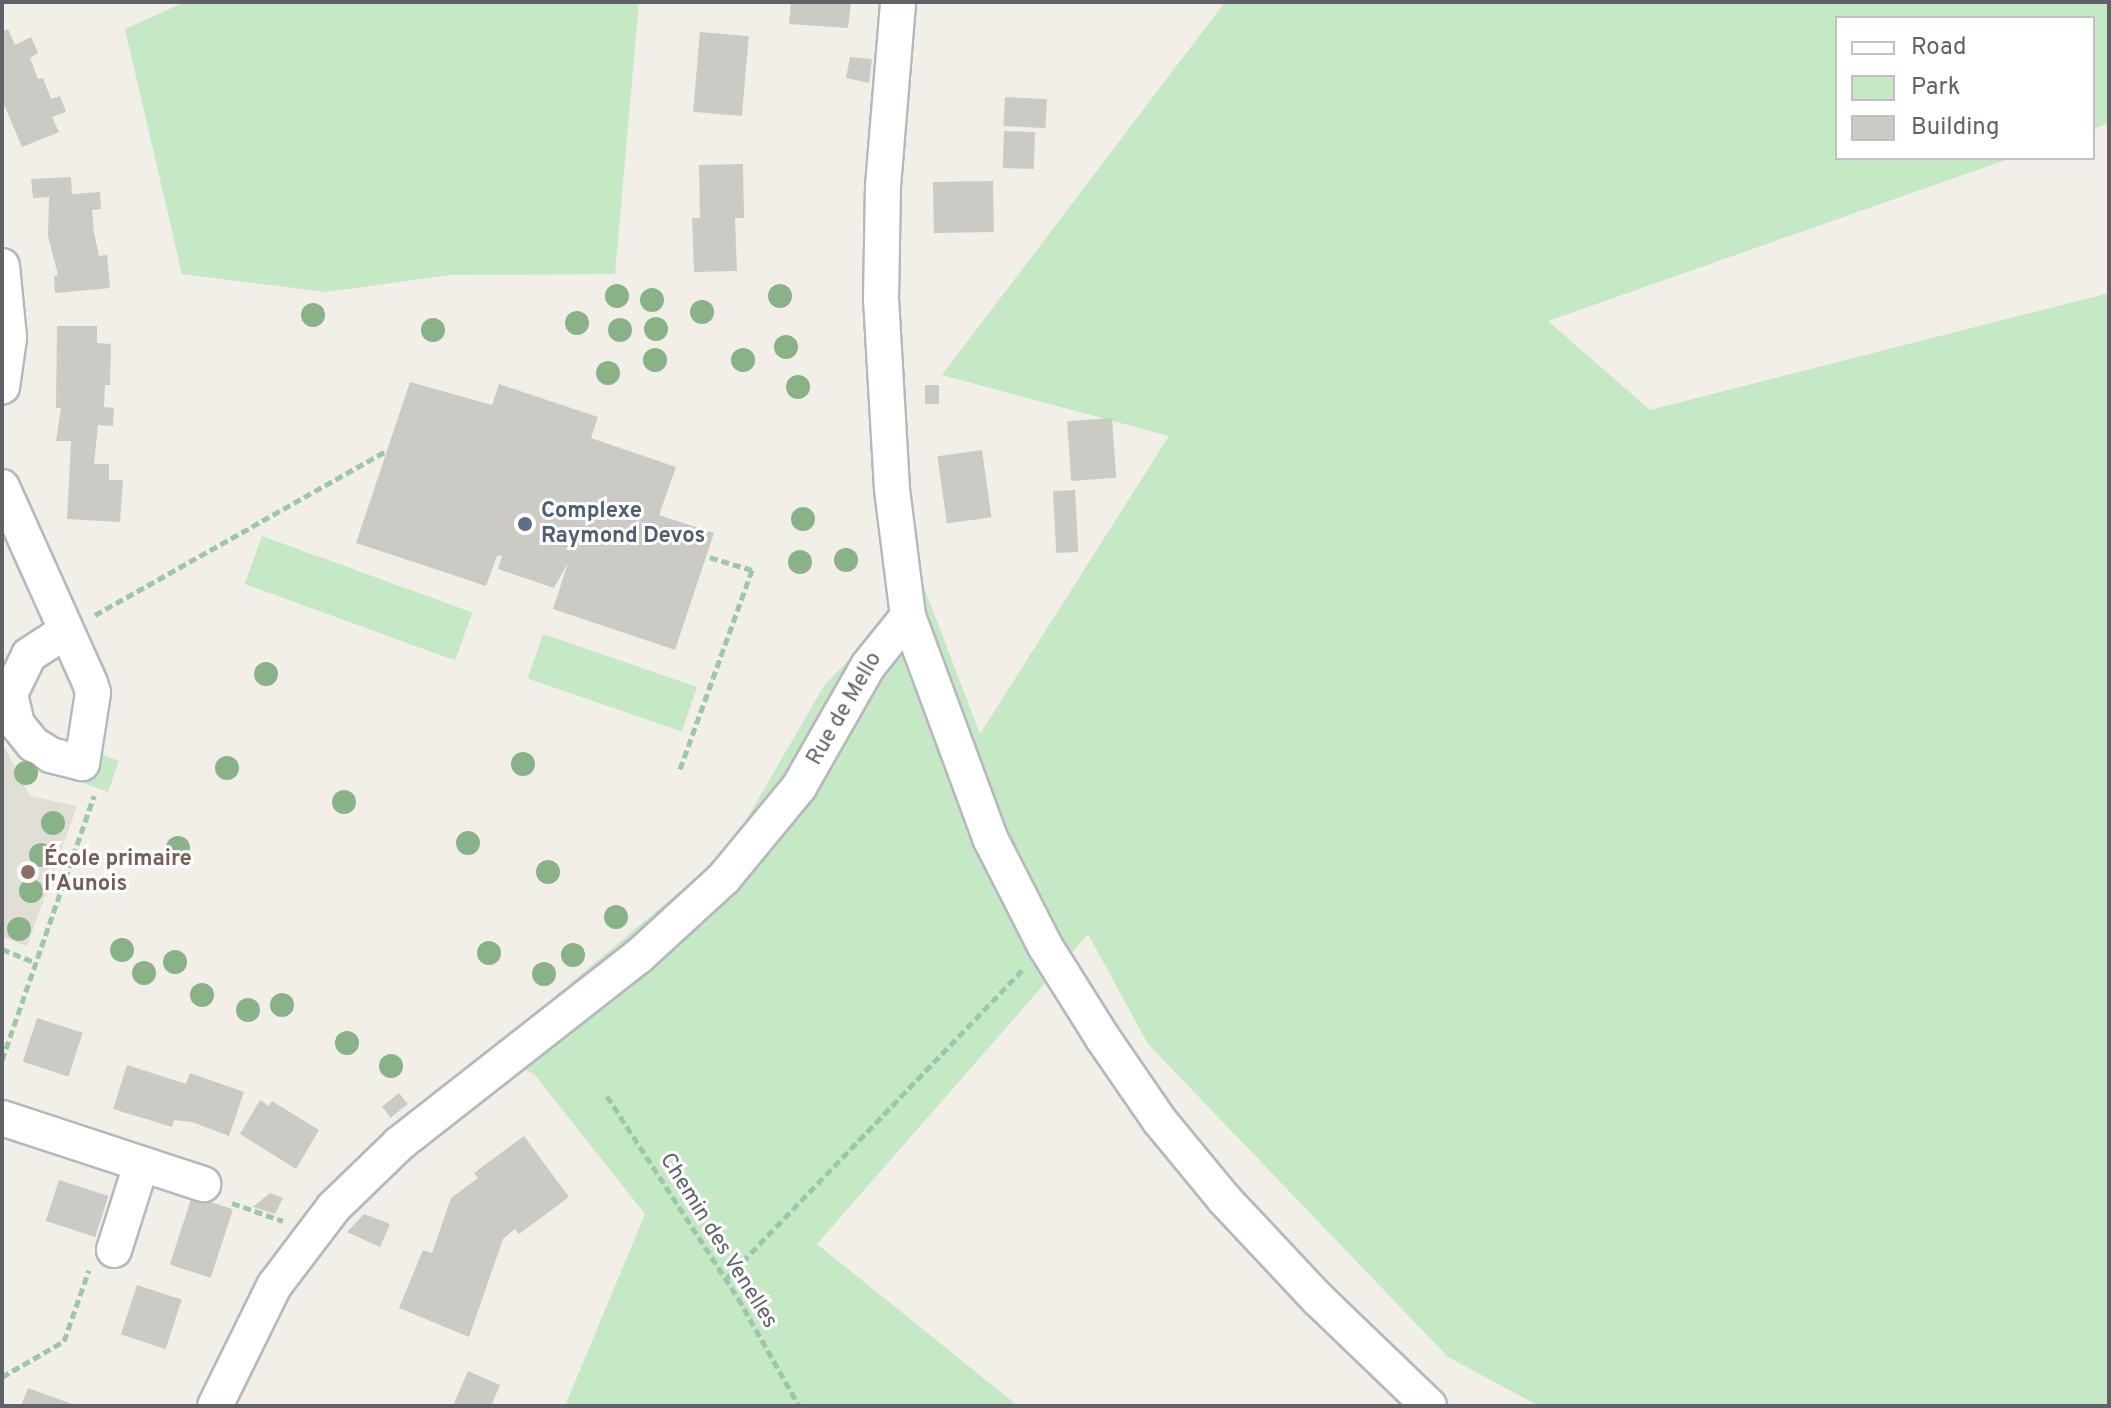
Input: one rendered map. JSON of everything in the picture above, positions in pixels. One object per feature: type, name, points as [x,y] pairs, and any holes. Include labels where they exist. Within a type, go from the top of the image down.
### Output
[{"type":"street","points":[[898,2],[883,186],[881,300],[892,489],[908,616],[966,784],[1045,946],[1126,1072],[1197,1168],[1294,1275],[1429,1406]]},
{"type":"street","points":[[2,266],[9,338],[2,387]]},
{"type":"street","points":[[2,487],[66,631]]},
{"type":"street","name":"Rue de Mello","points":[[215,1406],[261,1308],[314,1231],[372,1167],[639,956],[732,869],[799,787],[868,666],[908,616]]},
{"type":"street","points":[[2,1118],[203,1184]]},
{"type":"street","points":[[114,1250],[141,1165]]},
{"type":"path","points":[[66,631],[386,451]]},
{"type":"path","points":[[680,769],[752,570],[706,556]]},
{"type":"path","points":[[2,1060],[97,797],[85,792]]},
{"type":"path","points":[[726,1279],[1045,946]]},
{"type":"path","points":[[2,949],[35,962]]},
{"type":"path","name":"Chemin des Venelles","points":[[607,1096],[726,1279],[799,1406]]},
{"type":"path","points":[[203,1184],[209,1194],[314,1231]]},
{"type":"path","points":[[2,1377],[64,1341],[93,1257],[114,1250]]},
{"type":"shaded area","name":"École primaire l'Aunois","points":[[2,742],[30,796],[77,806],[27,946],[2,937]]},
{"type":"green space","points":[[185,2],[639,2],[615,274],[449,275],[327,292],[182,274],[125,29]]},
{"type":"green space","points":[[1225,2],[2109,2],[2109,123],[2095,128],[2095,16],[1835,16],[1835,160],[2005,160],[1548,321],[1650,410],[2109,293],[2109,1406],[1539,1406],[1448,1357],[1148,1044],[1088,934],[817,1244],[1018,1406],[565,1406],[645,1214],[534,1074],[489,1052],[728,851],[824,686],[922,582],[980,734],[1169,436],[942,375]]},
{"type":"green space","points":[[262,536],[472,613],[455,661],[245,584]]},
{"type":"green space","points":[[543,634],[697,687],[682,732],[528,678]]},
{"type":"green space","points":[[96,752],[119,761],[108,792],[58,774]]},
{"type":"building","points":[[791,2],[851,2],[848,28],[789,24]]},
{"type":"building","points":[[8,29],[15,45],[31,37],[38,53],[30,58],[38,79],[43,78],[51,99],[60,96],[66,112],[52,117],[59,132],[22,147],[2,100],[2,32]]},
{"type":"building","points":[[700,32],[749,36],[742,116],[693,112]]},
{"type":"building","points":[[850,57],[872,59],[869,83],[846,78]]},
{"type":"building","points":[[1005,97],[1047,99],[1045,128],[1003,126]]},
{"type":"building","points":[[1004,131],[1035,132],[1034,169],[1003,168]]},
{"type":"building","points":[[743,164],[744,218],[735,218],[737,271],[694,272],[692,218],[700,218],[699,165]]},
{"type":"building","points":[[71,177],[72,194],[100,192],[101,209],[92,210],[94,233],[99,256],[107,255],[110,288],[55,293],[54,276],[58,275],[48,236],[49,197],[33,198],[31,179]]},
{"type":"building","points":[[993,181],[994,232],[934,233],[933,182]]},
{"type":"building","points":[[57,326],[97,326],[97,343],[111,344],[110,385],[105,385],[104,407],[114,408],[113,426],[98,425],[94,464],[109,464],[109,480],[123,480],[120,522],[67,519],[71,441],[56,441],[61,408],[56,408]]},
{"type":"building","name":"Complexe Raymond Devos","points":[[410,382],[492,405],[499,384],[598,417],[591,438],[676,467],[659,515],[714,533],[675,650],[553,609],[568,563],[554,588],[498,569],[502,555],[497,556],[486,586],[356,543]]},
{"type":"building","points":[[925,385],[939,385],[939,404],[925,404]]},
{"type":"building","points":[[1112,418],[1116,478],[1071,481],[1067,421]]},
{"type":"building","points":[[982,450],[991,517],[947,524],[937,456]]},
{"type":"building","points":[[1075,490],[1078,552],[1056,553],[1053,491]]},
{"type":"building","points":[[37,1018],[83,1033],[68,1077],[23,1062]]},
{"type":"building","points":[[127,1065],[186,1084],[190,1073],[244,1092],[229,1136],[192,1122],[174,1120],[172,1127],[113,1109]]},
{"type":"building","points":[[399,1093],[408,1104],[391,1118],[382,1107]]},
{"type":"building","points":[[260,1100],[269,1106],[272,1101],[319,1130],[296,1169],[240,1134]]},
{"type":"building","points":[[524,1136],[569,1197],[519,1234],[515,1229],[503,1239],[469,1337],[399,1308],[423,1250],[432,1253],[451,1198],[478,1178],[474,1173]]},
{"type":"building","points":[[59,1180],[108,1196],[95,1237],[46,1221]]},
{"type":"building","points":[[270,1193],[283,1198],[275,1214],[253,1207]]},
{"type":"building","points":[[192,1196],[233,1209],[211,1278],[170,1264]]},
{"type":"building","points":[[364,1214],[390,1224],[380,1247],[347,1232]]},
{"type":"building","points":[[137,1285],[182,1300],[166,1349],[121,1334]]},
{"type":"building","points":[[468,1371],[500,1385],[491,1406],[453,1406]]},
{"type":"building","points":[[28,1388],[78,1406],[21,1406]]},
{"type":"place","name":"Complexe Raymond Devos","points":[[525,524]]},
{"type":"place","name":"École primaire l'Aunois","points":[[28,872]]}]
